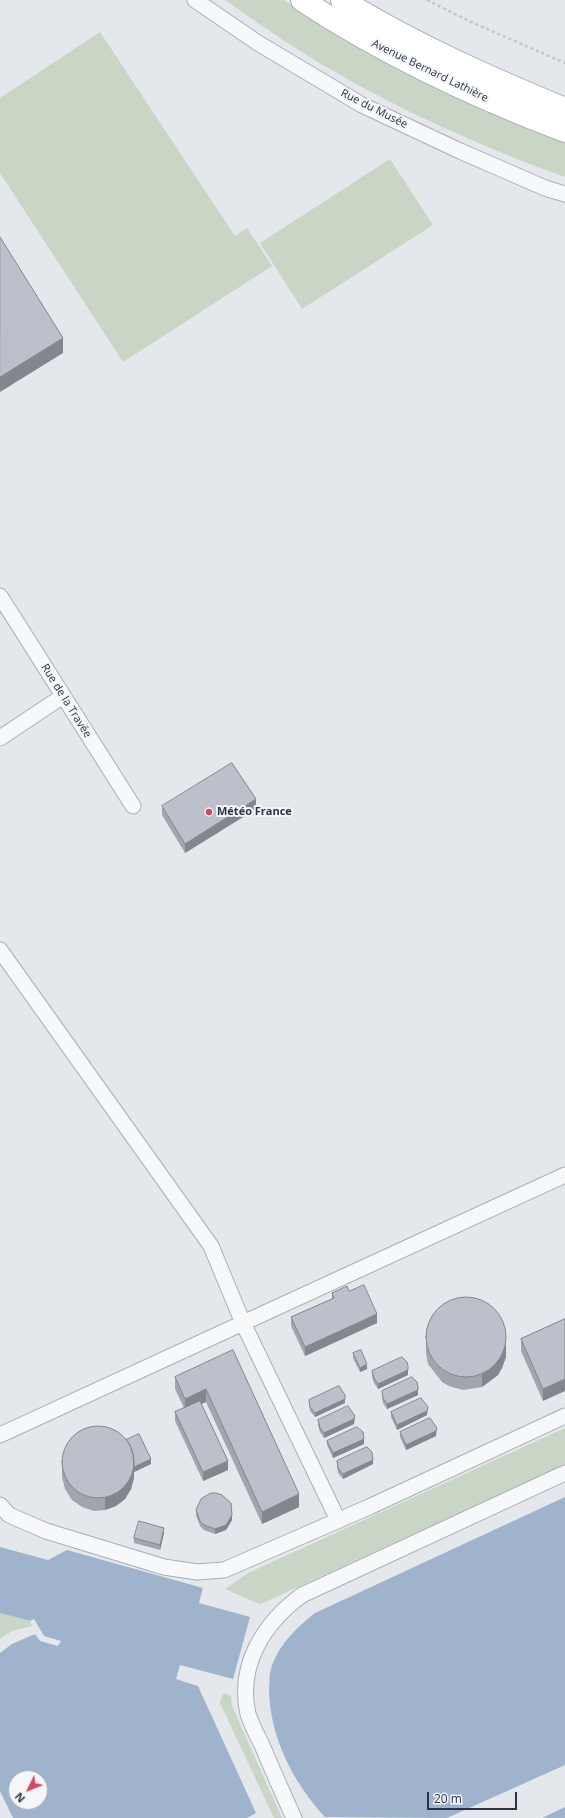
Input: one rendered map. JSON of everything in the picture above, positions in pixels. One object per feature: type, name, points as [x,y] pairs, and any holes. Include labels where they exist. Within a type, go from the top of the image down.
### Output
[{"type":"main road","name":"Avenue Bernard Lathière","points":[[302,0],[370,41],[437,76],[505,108],[565,131]]},
{"type":"main road","name":"Avenue Bernard Lathière","points":[[342,0],[430,49],[493,79],[565,109]]},
{"type":"lane","name":"Rue du Musée","points":[[195,0],[258,43],[362,105],[460,151],[545,188],[565,194]]},
{"type":"lane","name":"Rue de la Travée","points":[[0,596],[133,806]]},
{"type":"lane","points":[[0,738],[63,696]]},
{"type":"lane","points":[[0,950],[211,1246],[243,1322],[338,1520]]},
{"type":"lane","points":[[0,1435],[565,1175]]},
{"type":"lane","points":[[0,1505],[9,1515],[46,1531],[164,1567],[197,1572],[224,1570],[338,1520],[565,1416]]},
{"type":"lane","points":[[294,1818],[248,1715],[246,1696],[248,1675],[260,1640],[268,1627],[285,1608],[302,1596],[565,1473]]},
{"type":"path","points":[[427,0],[471,22],[565,63]]},
{"type":"green space","points":[[225,0],[284,0],[305,14],[532,130],[565,142],[565,177],[468,139],[373,93],[302,52]]},
{"type":"green space","points":[[100,32],[235,236],[247,228],[272,266],[123,362],[0,173],[0,98]]},
{"type":"green space","points":[[390,159],[433,225],[302,309],[260,243]]},
{"type":"green space","points":[[565,1428],[565,1464],[265,1602],[259,1604],[225,1589],[248,1573]]},
{"type":"green space","points":[[0,1613],[30,1621],[32,1626],[12,1631],[0,1639]]},
{"type":"green space","points":[[223,1693],[231,1696],[232,1706],[282,1818],[274,1818],[220,1703]]},
{"type":"water","points":[[565,1497],[565,1765],[447,1818],[325,1817],[313,1804],[293,1774],[278,1741],[273,1723],[270,1706],[270,1673],[277,1655],[287,1639],[300,1625],[315,1613]]},
{"type":"water","points":[[0,1547],[48,1560],[67,1550],[203,1588],[199,1603],[250,1617],[233,1679],[180,1665],[176,1679],[198,1686],[256,1813],[247,1818],[13,1818],[9,1810],[48,1810],[48,1770],[8,1770],[8,1808],[0,1791],[0,1653],[12,1644],[35,1634],[40,1641],[58,1646],[61,1641],[44,1636],[34,1619],[30,1621],[0,1613]]},
{"type":"water","points":[[565,1807],[565,1818],[542,1818]]},
{"type":"building","points":[[0,237],[63,338],[0,377]]},
{"type":"building","name":"Météo France","points":[[232,763],[256,799],[185,844],[162,806]]},
{"type":"building","points":[[364,1285],[377,1314],[305,1347],[291,1317],[334,1298],[332,1293],[347,1286],[349,1291]]},
{"type":"building","points":[[466,1297],[481,1300],[494,1309],[503,1322],[506,1337],[503,1352],[494,1365],[481,1374],[466,1377],[451,1374],[438,1365],[429,1352],[426,1337],[429,1322],[438,1309],[451,1300]]},
{"type":"building","points":[[565,1319],[565,1379],[543,1389],[521,1339]]},
{"type":"building","points":[[233,1350],[299,1494],[262,1512],[206,1389],[185,1399],[175,1377]]},
{"type":"building","points":[[361,1350],[367,1364],[360,1368],[353,1353]]},
{"type":"building","points":[[402,1357],[407,1362],[408,1370],[378,1384],[372,1371]]},
{"type":"building","points":[[412,1377],[417,1382],[418,1390],[387,1404],[383,1398],[382,1391]]},
{"type":"building","points":[[339,1386],[345,1395],[345,1399],[315,1413],[310,1407],[309,1400]]},
{"type":"building","points":[[421,1398],[428,1407],[427,1411],[397,1425],[391,1412]]},
{"type":"building","points":[[200,1401],[228,1461],[203,1472],[175,1412]]},
{"type":"building","points":[[348,1406],[355,1416],[354,1419],[324,1433],[320,1428],[318,1420]]},
{"type":"building","points":[[430,1418],[437,1428],[436,1431],[406,1445],[400,1432]]},
{"type":"building","points":[[98,1426],[118,1432],[128,1442],[134,1462],[128,1482],[118,1492],[98,1498],[78,1492],[68,1482],[62,1462],[68,1442],[78,1432]]},
{"type":"building","points":[[357,1427],[363,1432],[364,1439],[333,1453],[327,1441]]},
{"type":"building","points":[[139,1434],[151,1459],[134,1467],[133,1454],[129,1443],[126,1440]]},
{"type":"building","points":[[367,1447],[372,1452],[373,1460],[343,1474],[338,1468],[337,1461]]},
{"type":"building","points":[[211,1493],[222,1495],[231,1503],[232,1515],[226,1525],[215,1529],[204,1525],[200,1521],[196,1510],[201,1499]]},
{"type":"building","points":[[139,1521],[164,1528],[160,1545],[134,1538]]},
{"type":"place","name":"Météo France","points":[[209,812]]}]
